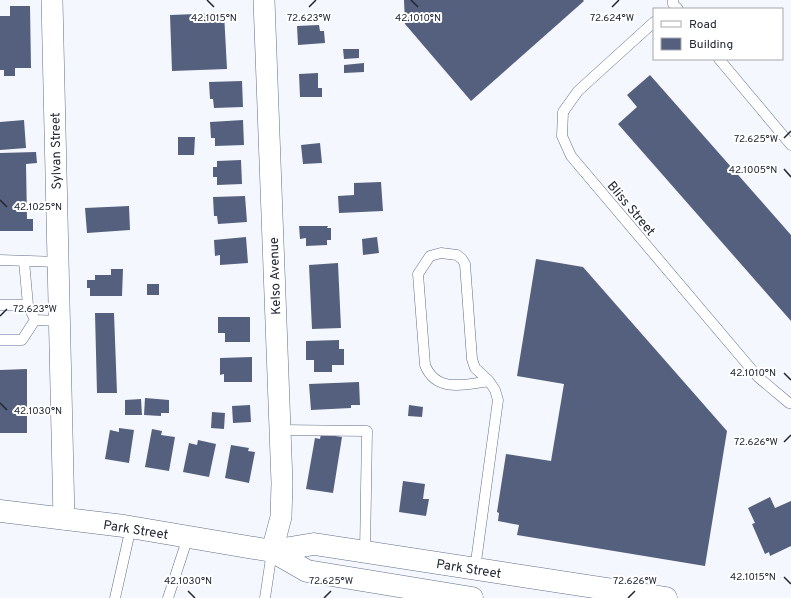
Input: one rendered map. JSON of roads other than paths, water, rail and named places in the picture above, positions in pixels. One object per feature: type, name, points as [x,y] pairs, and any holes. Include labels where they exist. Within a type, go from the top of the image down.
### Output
[{"type":"main road","name":"Park Street","points":[[0,511],[132,528],[272,551],[314,544],[475,569],[591,592],[666,598]]},
{"type":"main road","name":"Park Street","points":[[272,551],[306,571],[417,594],[472,598]]},
{"type":"street","name":"Sylvan Street","points":[[52,0],[64,519]]},
{"type":"street","name":"Kelso Avenue","points":[[264,0],[282,483],[281,517],[272,551]]},
{"type":"lane","name":"Bliss Street","points":[[653,23],[578,91],[563,112],[562,136],[571,156],[758,377],[789,403],[791,403]]},
{"type":"lane","points":[[720,60],[791,145]]},
{"type":"lane","points":[[475,569],[498,400],[495,390],[489,382],[475,368],[472,359],[466,264],[462,258],[457,255],[441,253],[430,256],[418,274],[424,364],[428,373],[438,382],[447,385],[489,382]]},
{"type":"lane","points":[[0,260],[58,262]]},
{"type":"lane","points":[[24,261],[28,305],[35,320]]},
{"type":"lane","points":[[0,305],[28,305]]},
{"type":"lane","points":[[35,320],[60,322]]},
{"type":"lane","points":[[0,340],[22,340],[35,320]]},
{"type":"lane","points":[[280,430],[367,431],[365,552]]},
{"type":"lane","points":[[115,598],[132,528]]},
{"type":"lane","points":[[168,598],[188,537]]},
{"type":"lane","points":[[265,598],[272,551]]}]
